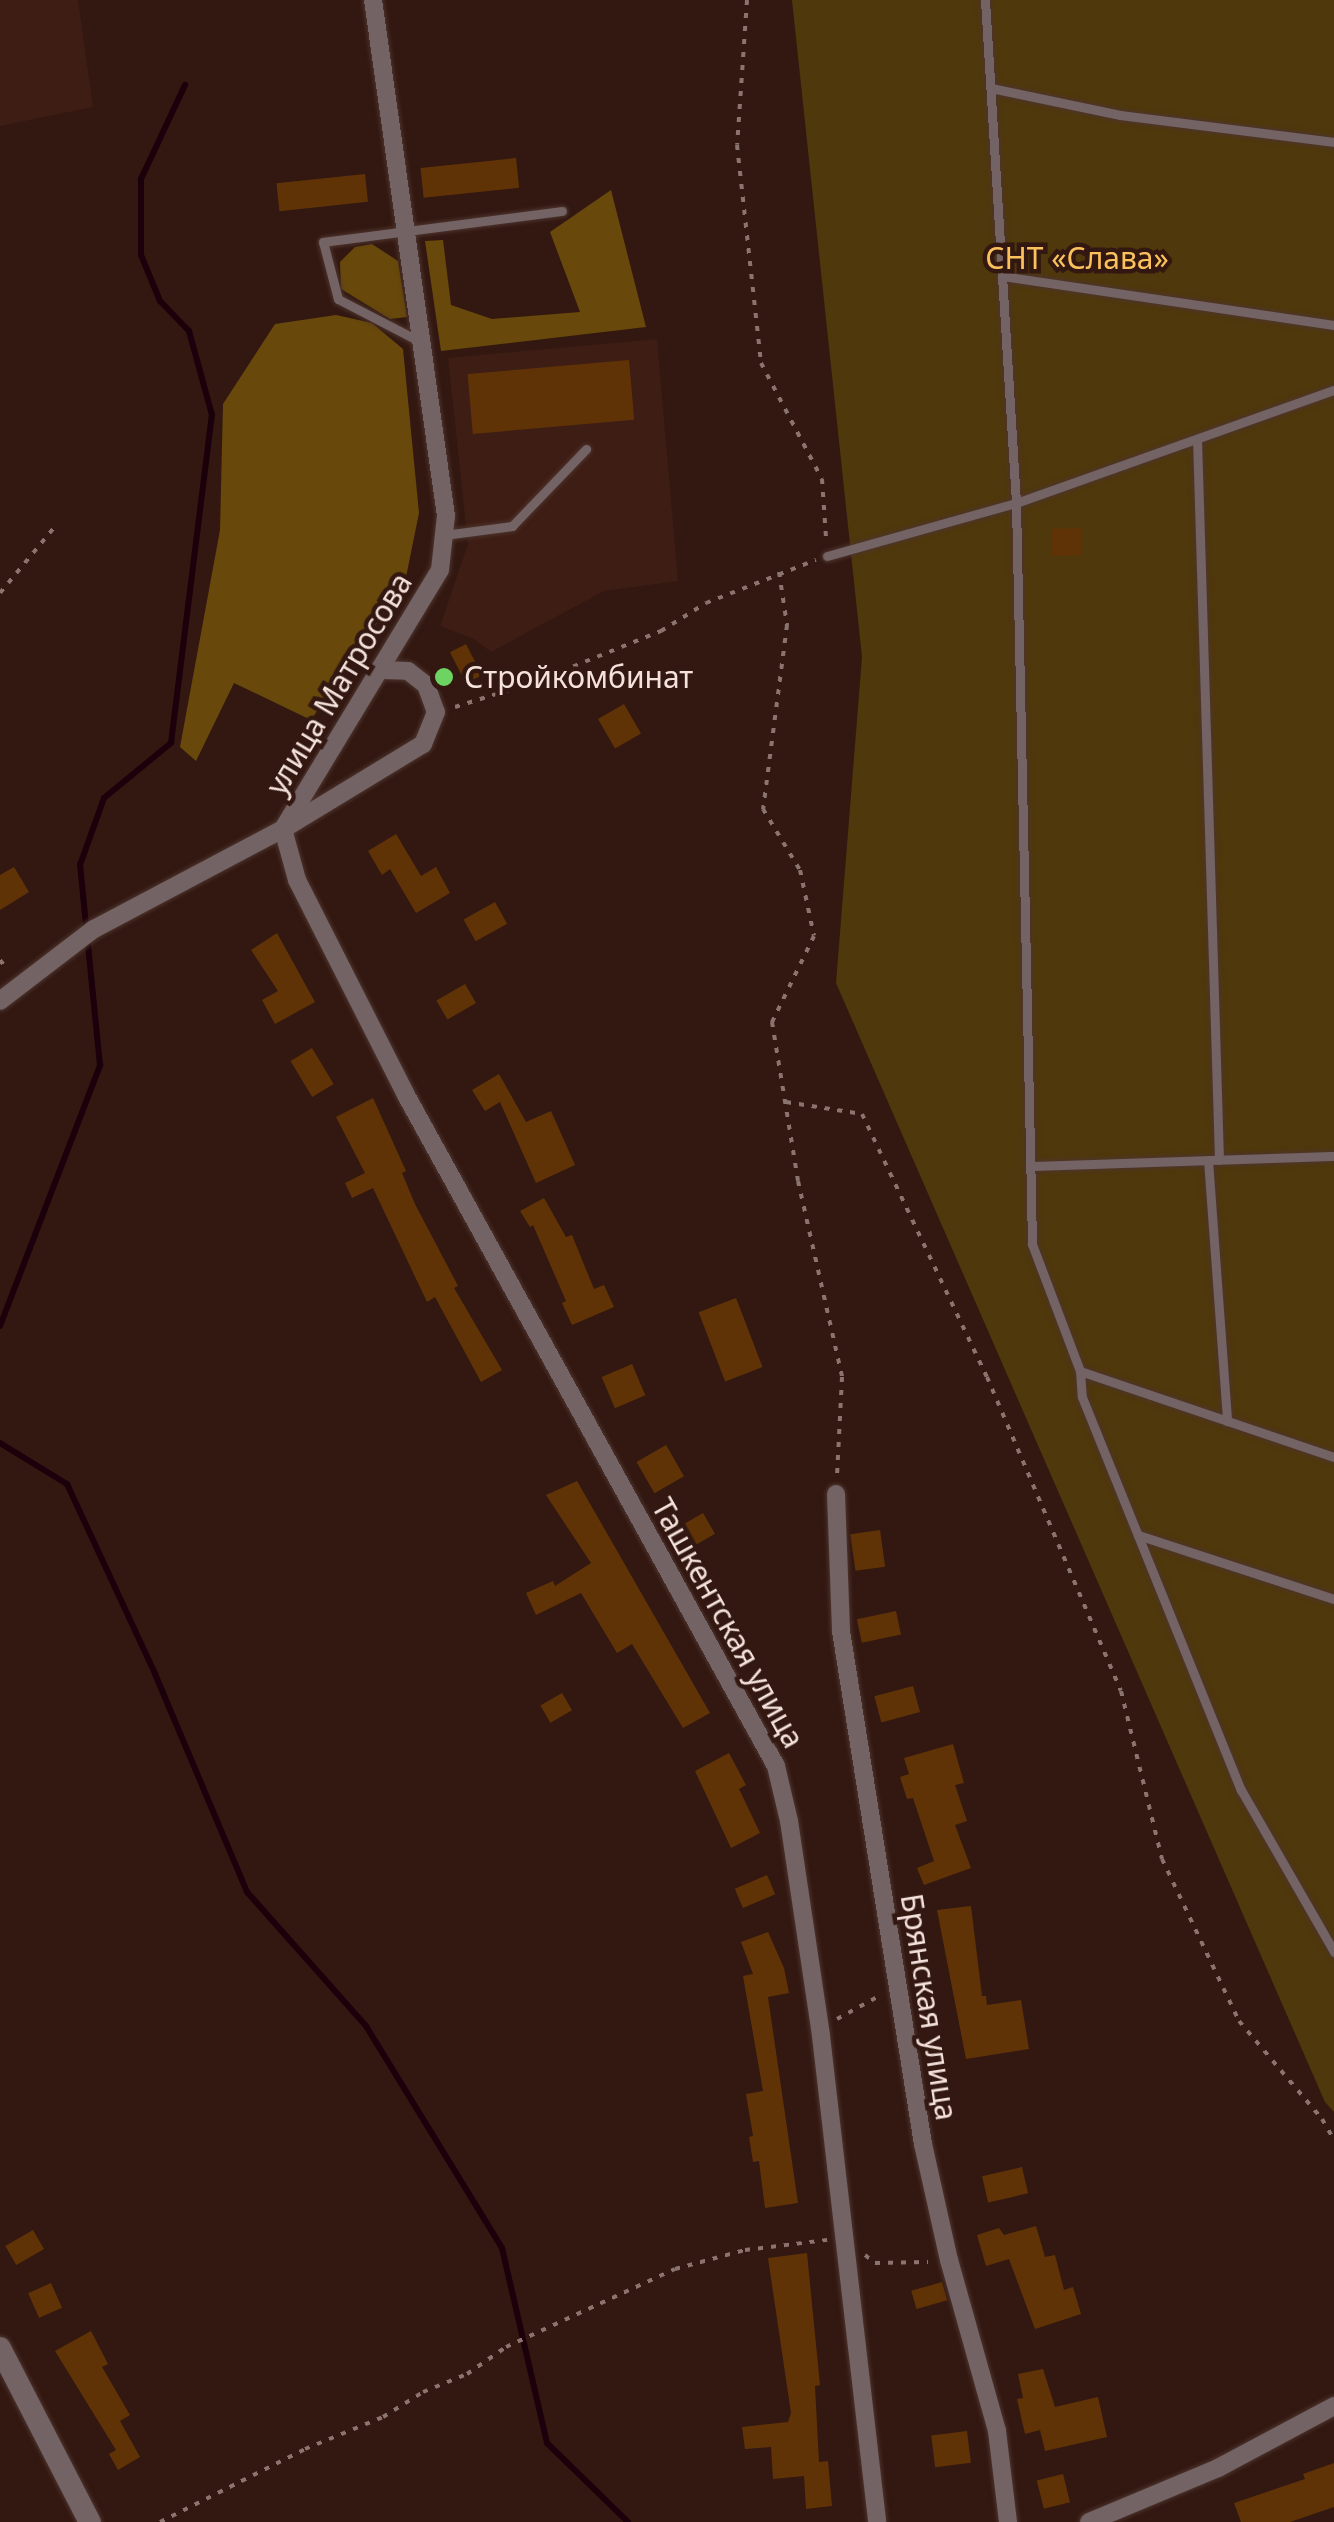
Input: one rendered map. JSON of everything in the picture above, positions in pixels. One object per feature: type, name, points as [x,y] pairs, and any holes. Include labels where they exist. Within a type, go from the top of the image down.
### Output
[{"type":"street","name":"улица Матросова","points":[[0,1001],[94,930],[283,830],[440,570],[446,516],[373,0]]},
{"type":"street","points":[[283,830],[423,744],[436,712],[426,686],[408,671],[383,670]]},
{"type":"street","name":"Ташкентская улица","points":[[283,830],[297,880],[406,1094],[776,1766],[789,1821],[821,2036],[877,2522]]},
{"type":"street","name":"Брянская улица","points":[[836,1494],[841,1632],[923,2144],[949,2260],[997,2431],[1008,2522]]},
{"type":"street","points":[[0,2348],[90,2522]]},
{"type":"street","points":[[1090,2522],[1218,2468],[1334,2406]]},
{"type":"lane","points":[[985,0],[1016,503],[1032,1244],[1080,1371],[1082,1396],[1241,1790],[1334,1952]]},
{"type":"lane","points":[[991,88],[1120,115],[1334,142]]},
{"type":"lane","points":[[421,342],[338,298],[323,242],[562,211]]},
{"type":"lane","points":[[1002,276],[1334,325]]},
{"type":"lane","points":[[827,556],[1016,503],[1334,390]]},
{"type":"lane","points":[[1197,439],[1214,1160],[1227,1421]]},
{"type":"lane","points":[[444,536],[512,526],[586,449]]},
{"type":"lane","points":[[1030,1166],[1334,1156]]},
{"type":"lane","points":[[1080,1371],[1334,1457]]},
{"type":"lane","points":[[1138,1536],[1334,1599]]},
{"type":"path","points":[[436,712],[537,681],[661,631],[706,603],[827,556],[822,480],[761,362],[737,145],[748,0]]},
{"type":"path","points":[[0,593],[53,529]]},
{"type":"path","points":[[779,572],[786,624],[763,808],[800,870],[814,936],[772,1022],[798,1181],[842,1378],[836,1494]]},
{"type":"path","points":[[786,1102],[862,1114],[986,1378],[1121,1691],[1162,1859],[1239,2022],[1322,2119],[1334,2140]]},
{"type":"path","points":[[821,2036],[839,2017],[898,1986]]},
{"type":"path","points":[[160,2522],[305,2449],[383,2418],[423,2392],[467,2374],[506,2348],[675,2270],[744,2250],[844,2238],[876,2263],[949,2260]]},
{"type":"shaded area","points":[[0,0],[78,0],[93,107],[0,126]]},
{"type":"shaded area","points":[[611,190],[646,327],[441,351],[425,241],[443,240],[451,305],[492,319],[580,312],[550,232]]},
{"type":"shaded area","points":[[372,244],[398,261],[407,317],[390,319],[341,289],[340,262],[355,247]]},
{"type":"shaded area","points":[[336,315],[372,323],[403,349],[419,513],[405,582],[311,720],[234,683],[196,761],[180,747],[220,530],[223,404],[275,324]]},
{"type":"shaded area","points":[[657,339],[678,581],[604,591],[491,652],[474,639],[440,626],[468,544],[448,358]]},
{"type":"green space","name":"СНТ «Слава»","points":[[792,0],[1334,0],[1334,2112],[1325,2102],[836,983],[862,657]]},
{"type":"building","points":[[516,158],[519,188],[424,198],[421,168]]},
{"type":"building","points":[[365,174],[368,202],[279,211],[276,183]]},
{"type":"building","points":[[629,360],[634,420],[473,434],[468,374]]},
{"type":"building","points":[[1081,528],[1082,555],[1052,556],[1051,529]]},
{"type":"building","points":[[466,644],[482,675],[466,683],[450,652]]},
{"type":"building","points":[[624,704],[641,733],[615,748],[598,719]]},
{"type":"building","points":[[396,834],[421,876],[436,867],[450,893],[416,913],[390,869],[382,875],[368,851]]},
{"type":"building","points":[[14,867],[29,892],[0,910],[0,875]]},
{"type":"building","points":[[495,902],[507,924],[476,941],[464,919]]},
{"type":"building","points":[[277,933],[315,1002],[275,1024],[262,1000],[278,991],[251,950]]},
{"type":"building","points":[[465,984],[476,1003],[447,1020],[436,1000]]},
{"type":"building","points":[[312,1048],[334,1084],[312,1097],[291,1061]]},
{"type":"building","points":[[499,1074],[526,1122],[551,1111],[575,1165],[536,1183],[500,1102],[485,1111],[472,1090]]},
{"type":"building","points":[[373,1098],[406,1171],[402,1173],[415,1204],[458,1286],[454,1288],[502,1370],[481,1382],[435,1297],[427,1302],[373,1188],[352,1198],[345,1183],[365,1173],[336,1117]]},
{"type":"building","points":[[544,1198],[566,1237],[572,1235],[594,1289],[604,1285],[614,1307],[572,1325],[562,1303],[566,1301],[533,1225],[530,1227],[520,1211]]},
{"type":"building","points":[[736,1298],[763,1367],[725,1381],[699,1312]]},
{"type":"building","points":[[632,1364],[645,1395],[615,1408],[602,1377]]},
{"type":"building","points":[[666,1445],[684,1476],[655,1493],[637,1462]]},
{"type":"building","points":[[577,1481],[710,1713],[683,1728],[632,1644],[617,1653],[581,1593],[536,1615],[526,1593],[553,1581],[555,1586],[591,1563],[546,1495]]},
{"type":"building","points":[[703,1513],[715,1534],[686,1551],[674,1530]]},
{"type":"building","points":[[880,1530],[885,1567],[855,1571],[850,1534]]},
{"type":"building","points":[[896,1611],[901,1634],[862,1643],[857,1619]]},
{"type":"building","points":[[913,1686],[920,1712],[881,1722],[874,1696]]},
{"type":"building","points":[[562,1693],[572,1710],[550,1723],[540,1706]]},
{"type":"building","points":[[953,1744],[964,1783],[955,1785],[967,1821],[955,1825],[971,1868],[924,1885],[917,1868],[934,1861],[913,1798],[907,1799],[900,1777],[909,1774],[904,1758]]},
{"type":"building","points":[[729,1753],[746,1785],[739,1789],[760,1833],[731,1848],[695,1771]]},
{"type":"building","points":[[767,1875],[775,1894],[743,1908],[735,1889]]},
{"type":"building","points":[[971,1906],[982,1996],[986,1996],[987,2005],[1021,2000],[1029,2049],[966,2059],[937,1910]]},
{"type":"building","points":[[768,1932],[784,1968],[789,1993],[768,1997],[798,2203],[765,2208],[759,2161],[753,2162],[749,2137],[753,2136],[746,2094],[763,2091],[743,1976],[753,1974],[741,1942]]},
{"type":"building","points":[[1022,2167],[1028,2193],[988,2203],[982,2176]]},
{"type":"building","points":[[1036,2226],[1045,2257],[1055,2255],[1064,2290],[1073,2287],[1081,2314],[1035,2329],[1009,2259],[986,2266],[977,2235],[999,2228],[1004,2235]]},
{"type":"building","points":[[33,2230],[44,2249],[16,2265],[5,2246]]},
{"type":"building","points":[[807,2253],[820,2385],[815,2386],[819,2462],[828,2461],[832,2506],[806,2509],[804,2476],[773,2479],[771,2447],[745,2449],[742,2427],[788,2422],[791,2413],[768,2258]]},
{"type":"building","points":[[942,2282],[947,2300],[916,2309],[911,2291]]},
{"type":"building","points":[[51,2283],[62,2308],[39,2318],[28,2293]]},
{"type":"building","points":[[91,2331],[108,2364],[102,2367],[130,2415],[120,2421],[140,2457],[118,2470],[109,2454],[116,2450],[55,2351]]},
{"type":"building","points":[[1043,2369],[1055,2407],[1098,2397],[1107,2437],[1045,2451],[1040,2430],[1025,2434],[1017,2399],[1023,2398],[1018,2374]]},
{"type":"building","points":[[967,2431],[971,2463],[935,2467],[931,2435]]},
{"type":"building","points":[[1334,2463],[1334,2507],[1290,2522],[1241,2522],[1234,2503],[1305,2479],[1303,2474]]},
{"type":"building","points":[[1063,2474],[1070,2502],[1044,2509],[1037,2481]]},
{"type":"waterway","points":[[0,1326],[100,1065],[80,865],[104,798],[171,743],[212,415],[189,331],[160,301],[141,255],[141,179],[185,85]]},
{"type":"waterway","points":[[0,1443],[67,1484],[155,1674],[247,1892],[366,2026],[502,2248],[547,2443],[628,2522]]},
{"type":"place","name":"Стройкомбинат","points":[[444,677]]}]
